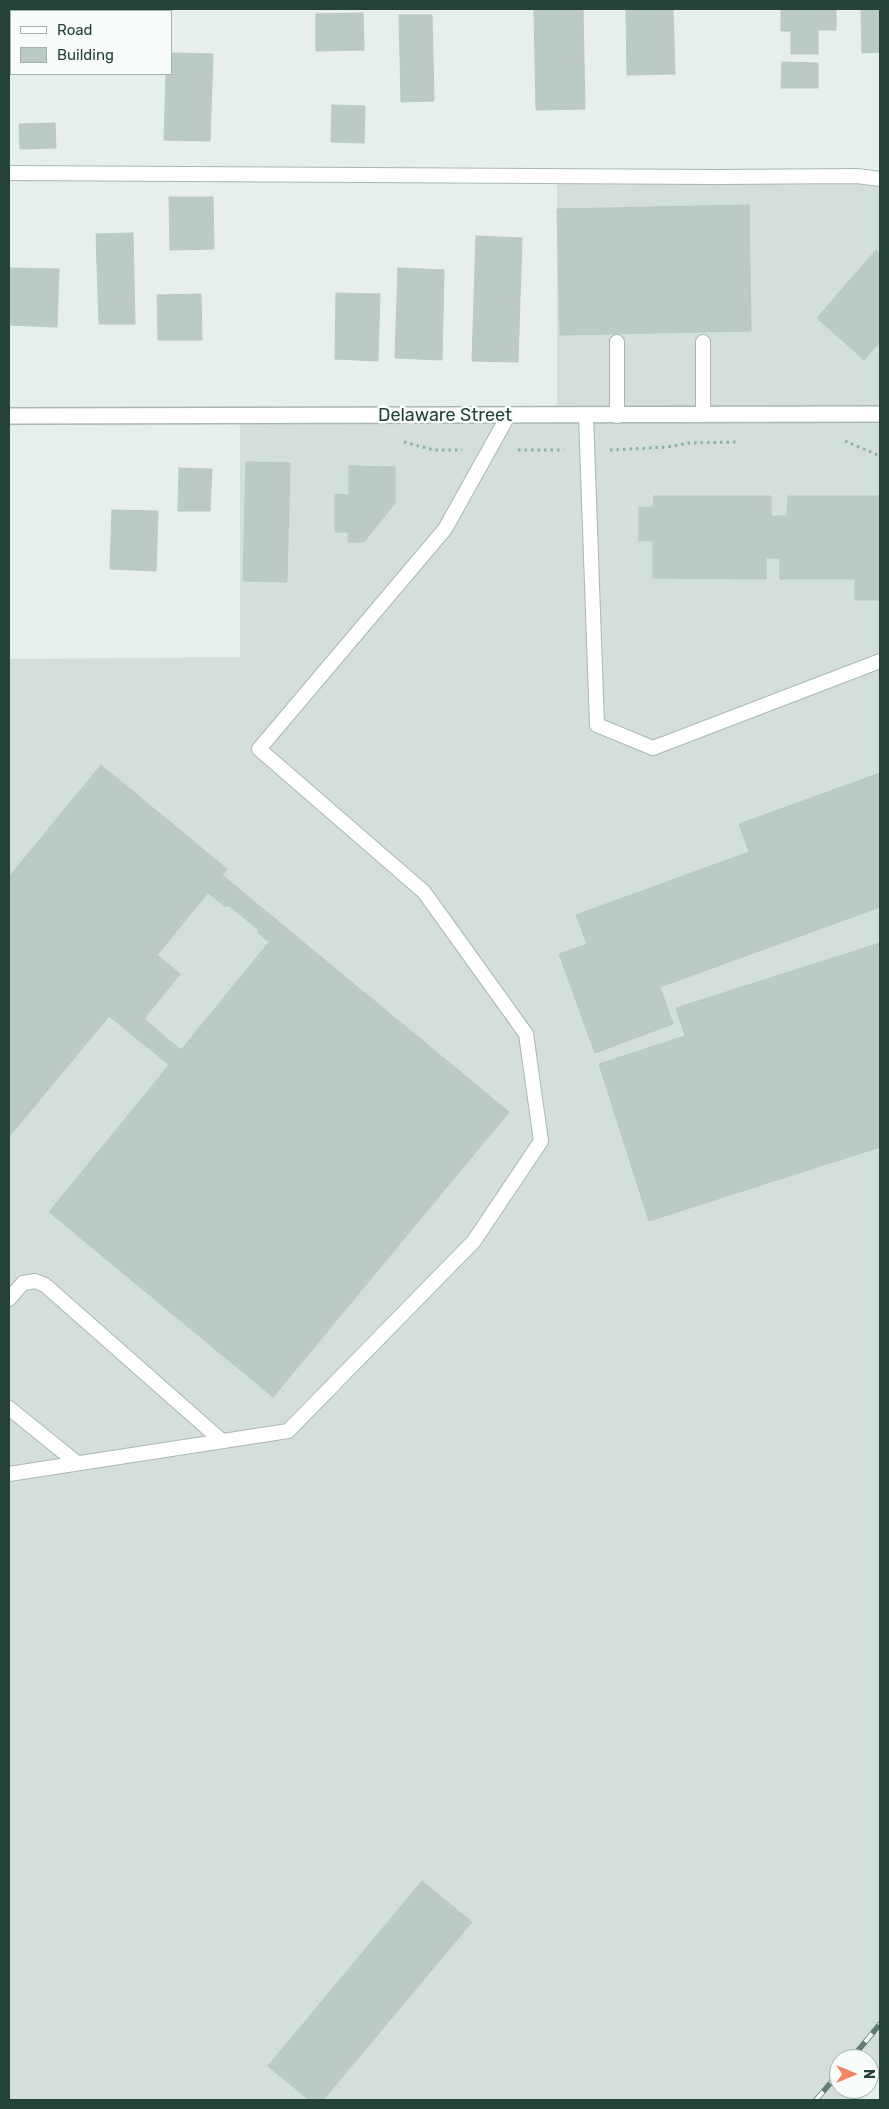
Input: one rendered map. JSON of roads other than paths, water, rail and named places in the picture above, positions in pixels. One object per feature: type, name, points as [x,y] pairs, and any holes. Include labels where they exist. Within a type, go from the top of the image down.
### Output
[{"type":"street","name":"Delaware Street","points":[[9,416],[880,414]]},
{"type":"lane","points":[[9,173],[857,176],[880,179]]},
{"type":"lane","points":[[617,342],[617,416]]},
{"type":"lane","points":[[703,342],[703,415]]},
{"type":"lane","points":[[9,1474],[288,1431],[474,1241],[541,1141],[526,1034],[424,892],[259,749],[445,528],[508,416]]},
{"type":"lane","points":[[586,416],[597,725],[653,748],[880,661]]},
{"type":"lane","points":[[9,1299],[23,1283],[35,1281],[45,1285],[222,1441]]},
{"type":"lane","points":[[9,1408],[77,1463]]},
{"type":"railway","points":[[859,2049],[880,2024]]},
{"type":"railway","points":[[816,2100],[829,2085]]}]
